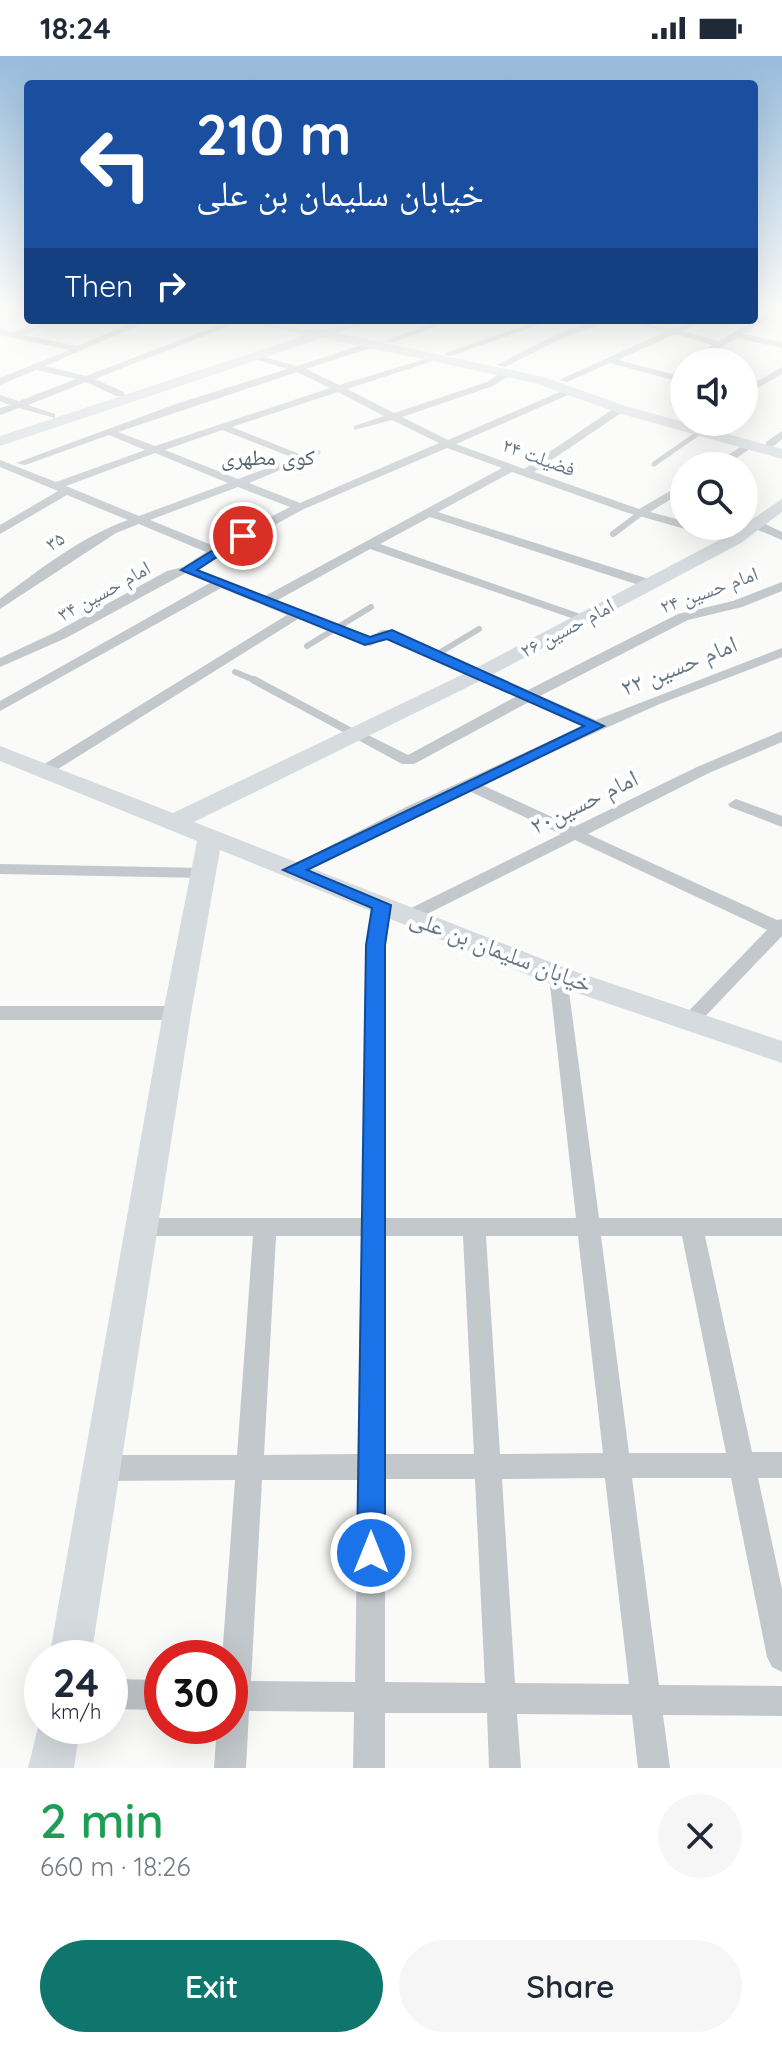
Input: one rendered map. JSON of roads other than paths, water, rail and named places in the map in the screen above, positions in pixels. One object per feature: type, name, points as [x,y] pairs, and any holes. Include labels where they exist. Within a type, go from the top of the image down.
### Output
[{"type":"street","points":[[0,412],[64,388]]},
{"type":"street","points":[[107,388],[120,394]]},
{"type":"street","points":[[0,433],[146,388]]},
{"type":"street","points":[[0,441],[150,388]]},
{"type":"street","points":[[8,466],[236,388]]},
{"type":"street","name":"فضیلت ۲۴","points":[[337,388],[451,444],[511,468],[670,521]]},
{"type":"street","points":[[0,530],[61,488],[157,449],[348,388]]},
{"type":"street","points":[[358,428],[478,388]]},
{"type":"street","name":"امام حسین ۳۴","points":[[0,663],[61,635],[171,574],[187,570],[215,551],[300,507],[451,444],[562,388]]},
{"type":"street","points":[[574,388],[620,409],[670,420]]},
{"type":"street","points":[[577,388],[670,417]]},
{"type":"street","points":[[0,398],[51,416]]},
{"type":"street","points":[[525,473],[620,409]]},
{"type":"street","points":[[223,427],[304,458]]},
{"type":"street","points":[[110,432],[300,507]]},
{"type":"street","points":[[723,436],[749,446],[779,445]]},
{"type":"street","points":[[741,436],[779,445]]},
{"type":"street","points":[[739,452],[749,446]]},
{"type":"street","name":"۳۵","points":[[1,604],[50,568],[137,519],[304,458]]},
{"type":"street","points":[[8,466],[215,551]]},
{"type":"street","points":[[266,601],[511,468]]},
{"type":"street","points":[[641,513],[670,495]]},
{"type":"street","name":"امام حسین ۲۶","points":[[758,522],[782,504]]},
{"type":"street","points":[[429,513],[650,584]]},
{"type":"street","points":[[758,525],[782,536]]},
{"type":"street","name":"امام حسین ۲۶","points":[[172,823],[477,675],[733,540]]},
{"type":"street","points":[[370,545],[585,618]]},
{"type":"street","points":[[187,570],[370,642],[387,633],[596,726]]},
{"type":"street","points":[[0,707],[220,583]]},
{"type":"street","name":"امام حسین ۲۴","points":[[355,734],[408,761],[683,617],[737,604],[782,586]]},
{"type":"street","points":[[44,771],[297,614]]},
{"type":"street","name":"امام حسین ۲۲","points":[[292,870],[467,784],[596,726],[689,685],[782,652]]},
{"type":"street","name":"امام حسین۲۰","points":[[409,916],[703,770],[782,736]]},
{"type":"street","name":"خیابان سلیمان بن علی","points":[[0,753],[558,976],[782,1052]]},
{"type":"street","points":[[467,784],[781,928],[689,1021]]},
{"type":"street","points":[[736,804],[782,822]]},
{"type":"street","points":[[73,1640],[177,1013],[210,839]]},
{"type":"street","points":[[0,869],[204,873]]},
{"type":"street","points":[[369,1768],[375,945],[382,905]]},
{"type":"street","points":[[558,976],[654,1768]]},
{"type":"street","points":[[0,1013],[177,1013]]},
{"type":"street","points":[[141,1227],[782,1227]]},
{"type":"street","points":[[236,1640],[265,1227]]},
{"type":"street","points":[[474,1227],[505,1768]]},
{"type":"street","points":[[692,1227],[782,1657]]},
{"type":"street","points":[[101,1468],[782,1465]]},
{"type":"street","points":[[248,1696],[782,1701]]},
{"type":"street","points":[[51,1768],[55,1744]]},
{"type":"street","points":[[230,1768],[231,1744]]},
{"type":"lane","points":[[654,464],[683,436]]},
{"type":"lane","points":[[304,458],[318,452]]},
{"type":"lane","points":[[613,534],[641,513]]},
{"type":"lane","points":[[307,646],[371,607]]},
{"type":"lane","points":[[434,656],[479,629]]},
{"type":"lane","points":[[235,672],[280,691],[355,734]]},
{"type":"district","name":"کوی مطهری","points":[[268,457]]}]
